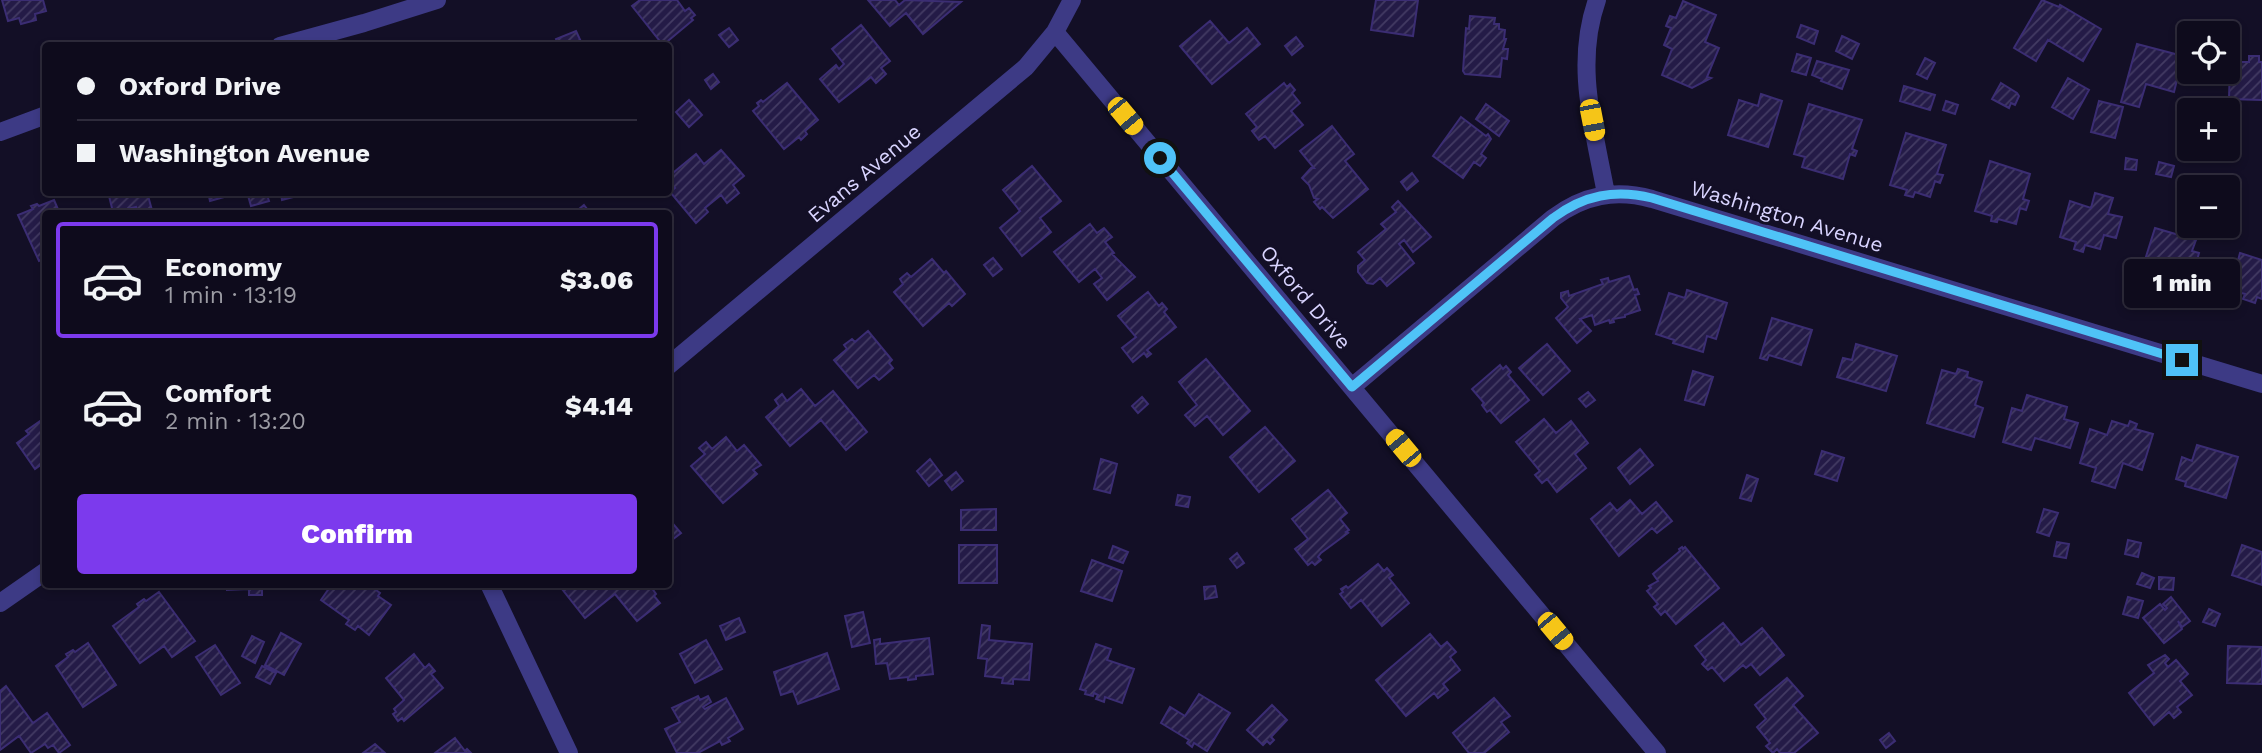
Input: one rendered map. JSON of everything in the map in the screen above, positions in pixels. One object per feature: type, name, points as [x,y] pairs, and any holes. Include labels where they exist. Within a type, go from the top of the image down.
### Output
[{"type":"street","points":[[295,42],[437,0]]},
{"type":"street","name":"Evans Avenue","points":[[672,363],[1017,75],[1040,53],[1072,0]]},
{"type":"street","points":[[1597,0],[1586,42],[1585,77],[1606,194]]},
{"type":"street","name":"Oxford Drive","points":[[1055,32],[1657,753]]},
{"type":"street","points":[[0,132],[42,116]]},
{"type":"street","name":"Washington Avenue","points":[[1352,387],[1553,218],[1581,201],[1606,194],[1628,193],[1652,198],[2262,384]]},
{"type":"street","points":[[0,603],[42,574]]},
{"type":"street","points":[[491,588],[569,753]]},
{"type":"building","points":[[2,0],[43,0],[46,11],[35,14],[36,20],[21,24],[19,18],[8,21]]},
{"type":"building","points":[[640,0],[677,0],[685,11],[689,8],[695,15],[691,18],[693,20],[667,42],[661,42],[632,6]]},
{"type":"building","points":[[868,0],[895,0],[899,5],[905,0],[961,2],[923,34],[906,13],[890,26]]},
{"type":"building","points":[[1376,0],[1418,0],[1413,36],[1371,30]]},
{"type":"building","points":[[2042,0],[2059,7],[2060,5],[2101,29],[2083,61],[2048,40],[2036,61],[2014,48]]},
{"type":"building","points":[[1683,1],[1716,15],[1705,42],[1719,48],[1707,77],[1711,78],[1692,88],[1662,75],[1672,49],[1664,45],[1671,28],[1666,26],[1670,16],[1676,18]]},
{"type":"building","points":[[1470,16],[1495,18],[1494,24],[1499,24],[1499,29],[1505,30],[1503,49],[1508,49],[1507,59],[1502,58],[1500,77],[1465,74],[1463,71],[1466,28],[1469,29]]},
{"type":"building","points":[[1210,21],[1229,43],[1247,28],[1260,44],[1212,84],[1180,46]]},
{"type":"building","points":[[861,25],[890,61],[881,68],[886,74],[876,83],[871,77],[839,102],[820,79],[836,65],[839,69],[844,64],[832,49]]},
{"type":"building","points":[[1801,25],[1818,31],[1814,44],[1797,37]]},
{"type":"building","points":[[729,28],[738,40],[729,47],[719,35]]},
{"type":"building","points":[[576,31],[581,42],[557,42],[556,39]]},
{"type":"building","points":[[1842,36],[1859,44],[1852,59],[1836,51]]},
{"type":"building","points":[[1296,37],[1303,46],[1292,55],[1285,46]]},
{"type":"building","points":[[2137,44],[2177,54],[2174,92],[2146,84],[2139,107],[2121,102]]},
{"type":"building","points":[[1797,54],[1811,58],[1806,75],[1792,71]]},
{"type":"building","points":[[2249,56],[2259,56],[2259,62],[2262,62],[2262,100],[2229,98],[2229,84],[2240,84],[2240,62],[2249,62]]},
{"type":"building","points":[[1925,58],[1935,63],[1927,79],[1917,74]]},
{"type":"building","points":[[1817,61],[1849,70],[1842,89],[1812,75]]},
{"type":"building","points":[[713,74],[719,82],[711,89],[705,80]]},
{"type":"building","points":[[2068,78],[2089,90],[2073,119],[2052,107]]},
{"type":"building","points":[[787,83],[818,120],[805,131],[807,134],[801,140],[799,137],[784,149],[753,111],[759,106],[757,103],[761,100],[763,102]]},
{"type":"building","points":[[1284,83],[1287,87],[1290,84],[1295,90],[1292,93],[1300,103],[1291,111],[1303,125],[1275,148],[1265,136],[1259,140],[1252,131],[1257,127],[1246,114]]},
{"type":"building","points":[[2001,83],[2019,96],[2015,105],[2011,103],[2009,108],[1992,99]]},
{"type":"building","points":[[1904,86],[1935,95],[1930,110],[1900,101]]},
{"type":"building","points":[[1761,94],[1782,101],[1768,147],[1728,135],[1739,100],[1758,106]]},
{"type":"building","points":[[689,100],[702,115],[689,127],[676,112]]},
{"type":"building","points":[[1946,101],[1958,105],[1955,114],[1943,110]]},
{"type":"building","points":[[2099,101],[2123,107],[2115,138],[2091,132]]},
{"type":"building","points":[[1486,104],[1509,121],[1499,136],[1476,119]]},
{"type":"building","points":[[1809,104],[1862,120],[1852,149],[1857,151],[1855,156],[1850,154],[1843,179],[1802,167],[1805,157],[1794,154]]},
{"type":"building","points":[[1461,117],[1486,136],[1488,134],[1491,139],[1481,154],[1486,158],[1480,166],[1474,162],[1463,178],[1433,156]]},
{"type":"building","points":[[1332,126],[1354,154],[1345,161],[1368,189],[1333,218],[1314,202],[1318,199],[1314,198],[1309,185],[1302,178],[1314,168],[1300,151]]},
{"type":"building","points":[[1906,133],[1946,145],[1937,174],[1943,175],[1940,183],[1935,181],[1930,197],[1915,192],[1913,197],[1905,195],[1907,190],[1890,185]]},
{"type":"building","points":[[721,150],[744,176],[733,185],[739,193],[727,203],[721,195],[705,208],[708,212],[696,223],[672,194],[675,188],[672,185],[672,174],[696,154],[704,164]]},
{"type":"building","points":[[2126,158],[2137,160],[2136,170],[2125,169]]},
{"type":"building","points":[[1990,161],[2030,174],[2023,199],[2029,201],[2026,210],[2020,208],[2016,224],[1998,219],[1997,222],[1991,221],[1992,216],[1975,211]]},
{"type":"building","points":[[2159,162],[2174,166],[2171,177],[2156,174]]},
{"type":"building","points":[[1032,166],[1061,201],[1040,218],[1051,232],[1022,256],[1000,228],[1020,211],[1003,190]]},
{"type":"building","points":[[1412,173],[1418,181],[1407,190],[1401,182]]},
{"type":"building","points":[[2095,193],[2113,198],[2108,214],[2122,217],[2116,238],[2104,235],[2100,249],[2085,245],[2083,252],[2074,249],[2076,242],[2060,237],[2070,201],[2091,208]]},
{"type":"building","points":[[109,196],[148,196],[152,210],[136,210],[136,207],[112,210]]},
{"type":"building","points":[[209,196],[228,196],[210,201]]},
{"type":"building","points":[[248,196],[267,196],[269,201],[251,206]]},
{"type":"building","points":[[281,196],[297,196],[282,200]]},
{"type":"building","points":[[54,200],[58,210],[42,210],[42,260],[39,261],[18,215],[33,209],[31,206]]},
{"type":"building","points":[[1398,201],[1431,237],[1413,252],[1404,240],[1399,244],[1414,263],[1387,286],[1380,278],[1373,284],[1367,283],[1358,272],[1358,266],[1365,260],[1358,252],[1386,229],[1381,224],[1396,212],[1392,207]]},
{"type":"building","points":[[1090,224],[1097,233],[1104,228],[1112,237],[1105,242],[1114,253],[1112,254],[1135,277],[1107,300],[1094,284],[1102,278],[1095,269],[1079,282],[1054,252]]},
{"type":"building","points":[[2155,228],[2177,234],[2177,238],[2196,240],[2192,251],[2199,253],[2196,264],[2190,263],[2185,276],[2144,263]]},
{"type":"building","points":[[2240,253],[2262,260],[2262,299],[2257,297],[2255,303],[2243,299],[2245,294],[2230,290]]},
{"type":"building","points":[[993,258],[1002,269],[993,276],[984,265]]},
{"type":"building","points":[[932,259],[965,294],[952,306],[949,303],[923,326],[894,292],[903,284],[900,279],[907,273],[911,277]]},
{"type":"building","points":[[1629,276],[1634,290],[1637,289],[1639,294],[1635,295],[1640,310],[1613,319],[1614,322],[1610,323],[1609,320],[1595,325],[1592,315],[1580,319],[1591,331],[1577,343],[1556,318],[1568,307],[1561,298],[1561,293],[1568,291],[1569,296],[1603,284],[1601,280],[1608,278],[1609,282]]},
{"type":"building","points":[[1687,290],[1727,303],[1716,339],[1707,336],[1703,352],[1673,343],[1674,340],[1656,334],[1669,293],[1685,298]]},
{"type":"building","points":[[1148,292],[1159,306],[1162,303],[1167,309],[1164,312],[1176,327],[1147,350],[1151,354],[1147,357],[1144,353],[1133,362],[1122,348],[1136,337],[1118,316]]},
{"type":"building","points":[[1772,318],[1812,330],[1801,365],[1769,355],[1767,360],[1760,358]]},
{"type":"building","points":[[868,331],[892,360],[889,363],[893,368],[879,380],[874,375],[858,388],[834,360],[847,349],[844,345],[852,339],[855,342]]},
{"type":"building","points":[[1547,344],[1570,371],[1543,395],[1519,368]]},
{"type":"building","points":[[1856,344],[1897,356],[1886,391],[1837,377],[1843,358],[1852,360]]},
{"type":"building","points":[[1206,359],[1250,411],[1223,435],[1207,416],[1195,426],[1185,415],[1197,405],[1179,382]]},
{"type":"building","points":[[1500,365],[1503,369],[1506,366],[1511,372],[1508,375],[1529,400],[1501,423],[1490,410],[1487,412],[1482,405],[1484,403],[1472,389]]},
{"type":"building","points":[[1958,369],[1968,372],[1967,377],[1982,382],[1975,405],[1983,408],[1974,437],[1927,423],[1942,370],[1956,374]]},
{"type":"building","points":[[1693,371],[1713,377],[1704,405],[1685,400]]},
{"type":"building","points":[[801,389],[815,406],[833,391],[867,432],[846,450],[821,420],[790,446],[766,417],[779,406],[775,400],[782,394],[787,401]]},
{"type":"building","points":[[1588,392],[1595,400],[1586,407],[1579,399]]},
{"type":"building","points":[[2027,395],[2067,407],[2064,419],[2078,423],[2070,448],[2035,438],[2031,450],[2003,442],[2012,408],[2022,411]]},
{"type":"building","points":[[1142,397],[1148,404],[1138,413],[1132,406]]},
{"type":"building","points":[[1544,419],[1556,433],[1571,421],[1588,443],[1575,454],[1586,468],[1557,492],[1547,479],[1542,483],[1535,475],[1540,471],[1516,442]]},
{"type":"building","points":[[42,420],[42,464],[35,469],[17,443],[29,434],[26,431]]},
{"type":"building","points":[[2112,421],[2128,426],[2130,421],[2137,424],[2135,429],[2153,434],[2142,470],[2123,463],[2115,488],[2092,481],[2096,468],[2080,463],[2090,429],[2107,435]]},
{"type":"building","points":[[1265,427],[1295,461],[1259,492],[1230,457]]},
{"type":"building","points":[[726,437],[737,451],[744,445],[761,465],[753,470],[757,474],[723,503],[691,466],[705,454],[699,448],[706,442],[712,449]]},
{"type":"building","points":[[2197,445],[2238,457],[2226,498],[2185,486],[2186,482],[2176,479],[2182,457],[2192,461]]},
{"type":"building","points":[[1640,449],[1653,465],[1630,484],[1618,468]]},
{"type":"building","points":[[1822,451],[1844,458],[1837,481],[1815,474]]},
{"type":"building","points":[[930,459],[942,475],[929,486],[917,471]]},
{"type":"building","points":[[1101,459],[1117,464],[1110,493],[1094,489]]},
{"type":"building","points":[[956,472],[963,481],[952,490],[945,481]]},
{"type":"building","points":[[1747,475],[1758,479],[1751,501],[1740,498]]},
{"type":"building","points":[[1328,490],[1347,513],[1340,519],[1349,530],[1321,553],[1318,557],[1321,560],[1315,565],[1312,562],[1308,565],[1295,549],[1308,539],[1292,519]]},
{"type":"building","points":[[1178,495],[1190,497],[1188,507],[1176,505]]},
{"type":"building","points":[[1630,500],[1642,514],[1656,502],[1672,521],[1657,533],[1652,528],[1619,556],[1591,519],[1610,503],[1617,511]]},
{"type":"building","points":[[996,509],[996,530],[961,530],[961,510]]},
{"type":"building","points":[[2044,509],[2058,513],[2049,536],[2037,532]]},
{"type":"building","points":[[672,523],[681,533],[672,540]]},
{"type":"building","points":[[2128,540],[2141,543],[2138,557],[2125,554]]},
{"type":"building","points":[[2057,542],[2069,544],[2066,558],[2054,556]]},
{"type":"building","points":[[959,545],[997,545],[997,583],[959,583]]},
{"type":"building","points":[[2242,545],[2262,552],[2262,585],[2232,575]]},
{"type":"building","points":[[1113,546],[1128,552],[1123,563],[1109,558]]},
{"type":"building","points":[[1685,547],[1719,588],[1676,624],[1665,611],[1661,615],[1654,607],[1658,604],[1647,591],[1651,588],[1649,586],[1658,581],[1653,574]]},
{"type":"building","points":[[1237,553],[1244,563],[1237,568],[1230,559]]},
{"type":"building","points":[[1092,560],[1122,571],[1112,601],[1081,591]]},
{"type":"building","points":[[1378,564],[1393,575],[1389,578],[1409,603],[1382,626],[1361,600],[1351,608],[1340,594],[1343,592],[1341,589],[1346,586],[1348,588]]},
{"type":"building","points":[[2142,573],[2154,578],[2150,588],[2137,584]]},
{"type":"building","points":[[2159,577],[2174,578],[2173,590],[2159,589]]},
{"type":"building","points":[[1215,586],[1217,597],[1205,599],[1204,587]]},
{"type":"building","points":[[266,588],[262,589],[262,595],[249,595],[249,589],[227,590]]},
{"type":"building","points":[[329,588],[373,588],[380,593],[378,596],[391,605],[369,635],[358,626],[355,630],[346,624],[349,620],[321,600]]},
{"type":"building","points":[[561,588],[652,588],[660,603],[637,621],[615,594],[585,618]]},
{"type":"building","points":[[159,592],[195,641],[172,657],[164,646],[140,663],[113,626],[139,607],[137,604]]},
{"type":"building","points":[[2128,597],[2143,601],[2138,618],[2123,614]]},
{"type":"building","points":[[2171,597],[2190,621],[2182,627],[2178,621],[2182,629],[2164,643],[2143,618],[2160,604],[2165,610],[2167,608],[2163,604]]},
{"type":"building","points":[[2209,609],[2220,614],[2215,626],[2203,622]]},
{"type":"building","points":[[863,612],[870,643],[852,647],[845,616]]},
{"type":"building","points":[[739,618],[745,632],[726,640],[720,626]]},
{"type":"building","points":[[1723,623],[1741,645],[1762,628],[1784,655],[1760,675],[1751,664],[1746,668],[1743,665],[1724,681],[1712,667],[1708,670],[1702,664],[1706,660],[1695,646]]},
{"type":"building","points":[[982,625],[990,626],[989,640],[1032,644],[1029,680],[1013,679],[1013,684],[1002,683],[1003,678],[985,676],[987,659],[978,658]]},
{"type":"building","points":[[281,633],[301,644],[284,675],[265,665]]},
{"type":"building","points":[[1430,634],[1441,647],[1447,642],[1456,652],[1450,657],[1460,670],[1443,684],[1448,690],[1438,698],[1434,693],[1406,716],[1376,680]]},
{"type":"building","points":[[252,636],[264,642],[255,663],[242,656]]},
{"type":"building","points":[[929,638],[933,674],[908,680],[908,677],[890,679],[887,663],[876,664],[874,640],[880,639],[880,644]]},
{"type":"building","points":[[706,640],[722,669],[695,683],[680,654]]},
{"type":"building","points":[[88,643],[116,685],[83,707],[56,666],[68,657],[66,654],[73,650],[75,652]]},
{"type":"building","points":[[1096,644],[1111,649],[1107,660],[1134,669],[1122,703],[1105,697],[1104,702],[1096,699],[1098,695],[1085,694],[1086,691],[1080,689]]},
{"type":"building","points":[[215,645],[240,683],[221,695],[196,657]]},
{"type":"building","points":[[2228,646],[2262,647],[2262,684],[2227,683]]},
{"type":"building","points":[[827,653],[839,689],[798,704],[793,691],[781,695],[774,672]]},
{"type":"building","points":[[414,654],[425,668],[429,664],[435,671],[431,674],[443,688],[404,721],[402,718],[398,721],[393,714],[396,712],[394,709],[404,700],[386,678]]},
{"type":"building","points":[[2165,655],[2169,659],[2165,663],[2168,667],[2176,660],[2188,674],[2180,681],[2192,695],[2177,707],[2181,712],[2174,718],[2169,712],[2154,725],[2129,693],[2154,673],[2148,665]]},
{"type":"building","points":[[262,666],[276,673],[270,684],[256,677]]},
{"type":"building","points":[[1787,678],[1803,696],[1793,705],[1818,733],[1794,753],[1780,753],[1777,749],[1773,753],[1766,746],[1770,743],[1757,727],[1766,719],[1755,705]]},
{"type":"building","points":[[6,686],[33,723],[47,713],[70,745],[59,753],[53,745],[48,748],[45,744],[31,753],[19,736],[0,750],[0,691]]},
{"type":"building","points":[[1199,694],[1230,713],[1207,751],[1194,743],[1192,747],[1187,743],[1189,740],[1161,723],[1170,707],[1185,716]]},
{"type":"building","points":[[698,696],[700,700],[708,696],[711,702],[703,707],[705,709],[726,698],[743,729],[722,745],[720,741],[698,753],[677,753],[665,729],[680,722],[672,708]]},
{"type":"building","points":[[1494,698],[1510,716],[1501,722],[1509,732],[1484,753],[1469,753],[1453,733]]},
{"type":"building","points":[[1272,705],[1287,720],[1271,737],[1274,740],[1263,745],[1247,730]]},
{"type":"building","points":[[1889,733],[1895,741],[1886,748],[1880,740]]},
{"type":"building","points":[[455,738],[465,751],[467,749],[471,753],[435,753]]},
{"type":"building","points":[[375,744],[385,753],[363,753]]},
{"type":"route","points":[[1160,158],[1352,387],[1553,218],[1581,201],[1597,195],[1616,193],[1652,198],[2182,360]]}]
